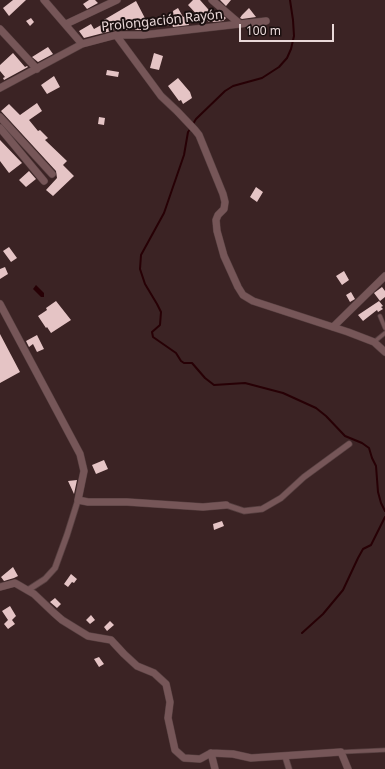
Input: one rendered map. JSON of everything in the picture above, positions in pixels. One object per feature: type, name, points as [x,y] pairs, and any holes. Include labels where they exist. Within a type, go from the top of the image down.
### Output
[{"type":"street","points":[[44,0],[82,44]]},
{"type":"street","points":[[66,24],[117,0]]},
{"type":"street","points":[[212,0],[240,24]]},
{"type":"street","name":"Prolongación Rayón","points":[[0,88],[82,44],[116,35],[143,35],[266,21]]},
{"type":"street","points":[[0,29],[37,69]]},
{"type":"street","points":[[116,35],[161,96],[195,130],[223,194],[225,202],[224,209],[218,215],[216,220],[217,231],[224,256],[243,295],[253,301],[333,326],[374,342],[385,352]]},
{"type":"street","points":[[0,117],[2,127],[44,181]]},
{"type":"street","points":[[2,127],[52,174]]},
{"type":"street","points":[[333,326],[385,276]]},
{"type":"street","points":[[0,304],[80,454],[84,471],[78,500],[55,568],[45,579],[28,590]]},
{"type":"street","points":[[78,500],[88,502],[127,502],[203,507],[226,505],[244,511],[262,509],[281,498],[304,477],[349,444]]},
{"type":"street","points":[[0,587],[15,583],[28,590],[54,613],[88,636],[111,640],[137,666],[154,673],[166,684],[170,702],[168,718],[175,750],[184,758],[200,759],[211,753],[233,754],[251,758],[341,752],[348,769]]},
{"type":"street","points":[[211,753],[215,769]]},
{"type":"street","points":[[285,756],[289,769]]},
{"type":"lane","points":[[380,316],[385,328]]},
{"type":"lane","points":[[374,342],[385,333]]},
{"type":"lane","points":[[341,752],[385,750]]},
{"type":"shaded area","points":[[36,285],[44,293],[44,297],[41,297],[33,289]]},
{"type":"building","points":[[13,0],[26,0],[9,16],[3,8]]},
{"type":"building","points":[[89,0],[95,0],[98,3],[87,9],[83,4]]},
{"type":"building","points":[[193,0],[200,0],[215,17],[209,22],[204,17],[201,19],[188,5]]},
{"type":"building","points":[[220,0],[231,0],[226,6]]},
{"type":"building","points":[[136,1],[147,22],[141,25],[141,30],[135,30],[134,27],[128,30],[115,30],[84,38],[79,31],[91,24],[94,29],[103,24],[102,21]]},
{"type":"building","points":[[178,8],[183,17],[186,16],[189,25],[173,27],[172,24],[168,26],[167,21],[174,19],[173,11]]},
{"type":"building","points":[[249,8],[256,17],[240,18],[242,15]]},
{"type":"building","points":[[220,13],[226,18],[223,21],[213,22],[212,21]]},
{"type":"building","points":[[31,18],[34,22],[30,26],[26,21]]},
{"type":"building","points":[[48,47],[53,54],[38,62],[32,57]]},
{"type":"building","points":[[13,53],[25,67],[28,67],[4,80],[3,78],[5,77],[0,71],[0,65]]},
{"type":"building","points":[[154,53],[163,56],[159,70],[150,68]]},
{"type":"building","points":[[107,70],[119,72],[118,77],[106,75]]},
{"type":"building","points":[[54,76],[60,87],[47,94],[41,85]]},
{"type":"building","points":[[178,78],[190,92],[192,98],[183,104],[168,86]]},
{"type":"building","points":[[37,103],[42,111],[29,120],[38,131],[40,130],[48,138],[45,140],[67,161],[63,165],[74,176],[53,196],[46,190],[57,178],[56,171],[1,111],[9,104],[20,115]]},
{"type":"building","points":[[99,117],[105,118],[104,125],[98,124]]},
{"type":"building","points":[[0,140],[22,163],[9,173],[0,161]]},
{"type":"building","points":[[29,171],[36,179],[26,187],[19,180]]},
{"type":"building","points":[[256,187],[263,192],[257,202],[250,197]]},
{"type":"building","points":[[9,247],[17,258],[11,262],[3,251]]},
{"type":"building","points":[[5,267],[8,274],[0,279],[0,269]]},
{"type":"building","points":[[344,271],[349,280],[342,285],[336,276]]},
{"type":"building","points":[[382,287],[385,291],[385,297],[380,301],[374,293]]},
{"type":"building","points":[[351,292],[355,299],[350,302],[346,295]]},
{"type":"building","points":[[56,301],[71,320],[51,333],[38,316]]},
{"type":"building","points":[[379,301],[383,306],[381,307],[383,309],[378,312],[377,310],[363,321],[358,315]]},
{"type":"building","points":[[0,334],[20,372],[0,383]]},
{"type":"building","points":[[37,335],[44,349],[37,352],[33,344],[29,347],[26,341]]},
{"type":"building","points":[[104,460],[108,469],[96,474],[92,465]]},
{"type":"building","points":[[77,480],[74,494],[68,481]]},
{"type":"building","points":[[222,521],[224,526],[214,530],[213,524]]},
{"type":"building","points":[[13,567],[18,576],[4,581],[1,577]]},
{"type":"building","points":[[71,574],[77,579],[68,587],[64,584]]},
{"type":"building","points":[[55,598],[61,604],[57,608],[50,602]]},
{"type":"building","points":[[10,606],[16,616],[12,620],[15,624],[8,629],[4,624],[8,620],[2,611]]},
{"type":"building","points":[[91,615],[95,620],[90,624],[86,620]]},
{"type":"building","points":[[110,621],[114,625],[107,631],[104,627]]},
{"type":"building","points":[[99,657],[104,664],[99,667],[94,659]]},
{"type":"waterway","points":[[193,124],[196,119],[225,91],[233,86],[262,78],[279,67],[287,58],[294,36],[290,0]]},
{"type":"waterway","points":[[191,128],[188,132],[184,155],[164,213],[141,255],[140,269],[145,284],[161,312],[160,325],[152,332],[153,337],[176,353],[181,361],[184,363],[192,363],[205,378],[214,385],[245,383],[283,393],[316,408],[345,436],[362,443],[369,448],[376,466],[378,492],[385,511]]},
{"type":"waterway","points":[[302,633],[323,614],[343,590],[363,549],[371,545],[385,517]]}]
